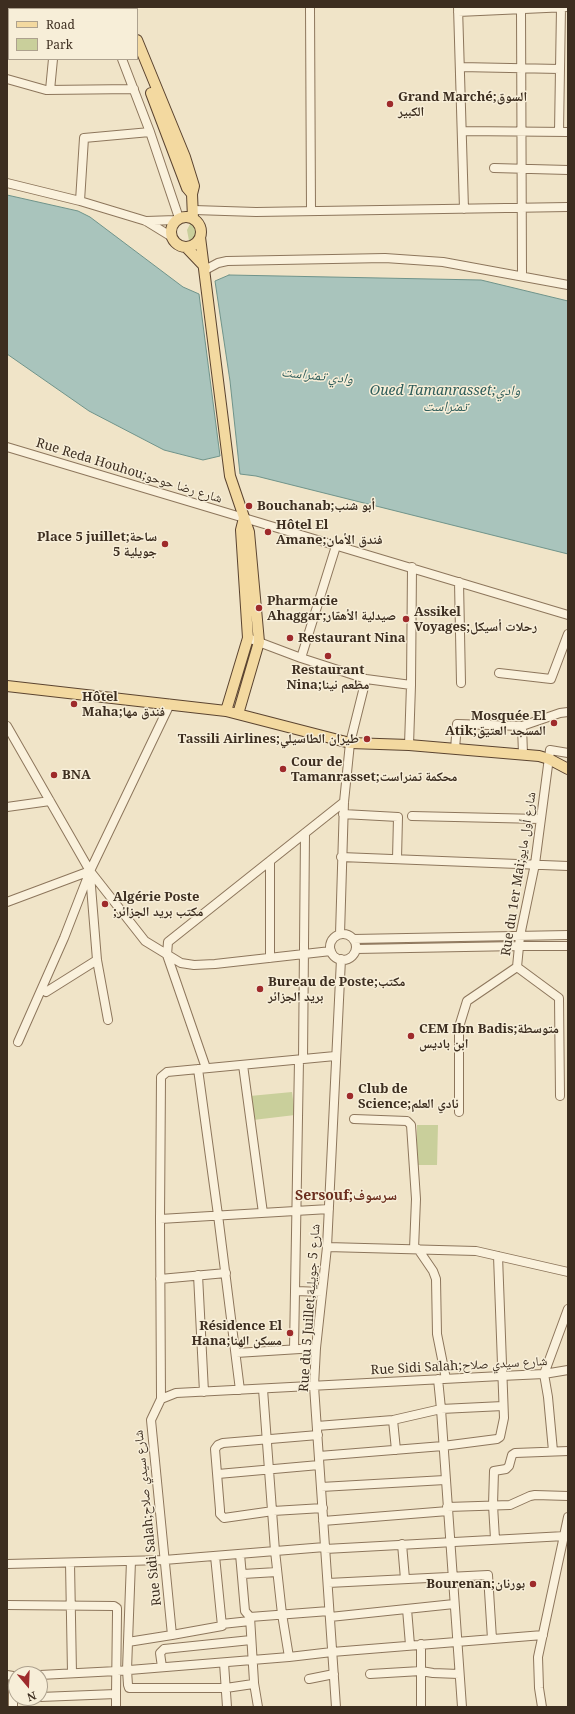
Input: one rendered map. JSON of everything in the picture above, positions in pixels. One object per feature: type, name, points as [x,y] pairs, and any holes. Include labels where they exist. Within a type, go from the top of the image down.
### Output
[{"type":"main road","points":[[138,42],[185,157],[194,186],[192,194],[194,214],[200,226],[217,382],[230,476],[249,532],[259,642],[238,714]]},
{"type":"main road","points":[[138,60],[187,188],[192,194]]},
{"type":"main road","points":[[194,214],[177,219],[172,226],[172,237],[179,245],[186,247],[205,268]]},
{"type":"main road","points":[[186,247],[196,243],[200,237]]},
{"type":"main road","points":[[226,711],[248,638],[241,530],[244,518]]},
{"type":"main road","points":[[7,686],[226,711],[350,743],[409,745],[539,756],[549,759],[568,769]]},
{"type":"street","points":[[310,7],[312,211]]},
{"type":"street","points":[[464,209],[458,10],[564,8],[560,69],[559,132]]},
{"type":"street","points":[[521,10],[522,276]]},
{"type":"street","points":[[50,90],[53,60]]},
{"type":"street","points":[[122,60],[150,132],[177,219],[146,221]]},
{"type":"street","points":[[460,67],[560,69]]},
{"type":"street","points":[[7,79],[50,90],[134,89]]},
{"type":"street","points":[[462,131],[568,132]]},
{"type":"street","points":[[80,202],[84,138],[150,132]]},
{"type":"street","points":[[494,168],[568,170]]},
{"type":"street","points":[[7,183],[146,221],[172,237]]},
{"type":"street","points":[[194,214],[568,207]]},
{"type":"street","points":[[205,268],[227,261],[385,258],[442,262],[568,285]]},
{"type":"street","name":"Rue Reda Houhou;شارع رضا حوحو","points":[[7,447],[336,546],[412,567],[568,615]]},
{"type":"street","points":[[301,658],[336,546]]},
{"type":"street","points":[[409,745],[412,567]]},
{"type":"street","points":[[460,582],[461,683]]},
{"type":"street","points":[[499,673],[551,679],[568,634]]},
{"type":"street","points":[[248,638],[301,658],[366,679],[411,685]]},
{"type":"street","points":[[340,934],[348,935],[353,939],[356,950],[352,956],[341,959],[335,956],[331,951],[332,942],[340,934],[343,814],[350,743],[366,679]]},
{"type":"street","points":[[18,1042],[64,938],[90,871],[170,704]]},
{"type":"street","points":[[455,749],[457,724],[522,726],[560,713],[568,712]]},
{"type":"street","points":[[7,726],[90,871],[145,941],[181,963],[194,965],[331,951]]},
{"type":"street","points":[[522,726],[523,754]]},
{"type":"street","points":[[549,759],[550,750],[568,753]]},
{"type":"street","name":"Rue du 1er Mai;شارع أول مايو","points":[[549,759],[535,864],[520,936],[517,967],[559,998],[560,1096]]},
{"type":"street","points":[[7,807],[50,801]]},
{"type":"street","points":[[240,1390],[218,1215],[202,1068],[167,955],[168,942],[344,802]]},
{"type":"street","points":[[343,814],[398,816],[397,860]]},
{"type":"street","points":[[412,816],[540,819]]},
{"type":"street","points":[[294,1349],[296,1211],[305,954],[305,834]]},
{"type":"street","points":[[341,857],[568,866]]},
{"type":"street","points":[[270,861],[270,958]]},
{"type":"street","points":[[7,902],[90,871]]},
{"type":"street","points":[[90,871],[97,960],[108,1020]]},
{"type":"street","points":[[353,939],[568,935]]},
{"type":"street","points":[[356,950],[568,946]]},
{"type":"street","name":"Rue du 5 Juillet,شارع 5 جويلية","points":[[336,1707],[314,1386],[316,1348],[327,1247],[335,1056],[341,959]]},
{"type":"street","points":[[42,988],[46,992],[97,960]]},
{"type":"street","points":[[459,1112],[459,1027],[467,1001],[517,967]]},
{"type":"street","points":[[161,1399],[161,1077],[167,1072],[335,1056]]},
{"type":"street","points":[[243,1065],[263,1213]]},
{"type":"street","points":[[354,1119],[407,1120],[411,1125],[416,1199],[416,1249],[433,1271],[436,1279],[437,1334],[442,1379],[440,1410],[462,1707]]},
{"type":"street","points":[[160,1219],[329,1209]]},
{"type":"street","points":[[327,1247],[476,1251],[568,1272]]},
{"type":"street","points":[[319,1456],[443,1446],[497,1439],[502,1433],[504,1418],[501,1376],[498,1256]]},
{"type":"street","points":[[160,1279],[226,1273]]},
{"type":"street","points":[[198,1275],[204,1392]]},
{"type":"street","points":[[296,1291],[322,1292]]},
{"type":"street","points":[[553,1451],[548,1397],[544,1374],[568,1309]]},
{"type":"street","points":[[236,1353],[316,1348]]},
{"type":"street","name":"Rue Sidi Salah;شارع سيدي صلاح","points":[[172,1635],[151,1420],[161,1399],[176,1393],[544,1374],[568,1370]]},
{"type":"street","points":[[263,1389],[277,1572],[289,1657]]},
{"type":"street","points":[[317,1426],[393,1420],[440,1410],[503,1406]]},
{"type":"street","points":[[393,1420],[396,1450]]},
{"type":"street","points":[[318,1435],[218,1445],[215,1449],[220,1514],[224,1518],[273,1511],[323,1508]]},
{"type":"street","points":[[496,1539],[493,1505],[494,1471],[506,1469],[509,1466],[512,1455],[515,1453],[568,1451]]},
{"type":"street","points":[[218,1474],[319,1465]]},
{"type":"street","points":[[321,1487],[445,1480]]},
{"type":"street","points":[[324,1521],[510,1504],[530,1496],[568,1496]]},
{"type":"street","points":[[542,1707],[539,1688],[538,1657],[568,1517]]},
{"type":"street","points":[[7,1564],[164,1560],[325,1548],[565,1536]]},
{"type":"street","points":[[402,1544],[405,1579]]},
{"type":"street","points":[[240,1554],[243,1574],[245,1610],[250,1619],[254,1683],[258,1707]]},
{"type":"street","points":[[215,1556],[222,1624]]},
{"type":"street","points":[[131,1561],[127,1670],[128,1686],[131,1688],[226,1688],[254,1683]]},
{"type":"street","points":[[70,1563],[72,1673]]},
{"type":"street","points":[[243,1574],[277,1572]]},
{"type":"street","points":[[328,1583],[486,1574],[489,1577],[492,1639]]},
{"type":"street","points":[[128,1642],[221,1627],[222,1624],[282,1614],[330,1614],[407,1609],[454,1604]]},
{"type":"street","points":[[7,1605],[114,1606],[117,1608],[116,1707]]},
{"type":"street","points":[[407,1609],[410,1645]]},
{"type":"street","points":[[48,1674],[253,1661],[421,1644],[543,1635]]},
{"type":"street","points":[[162,1667],[160,1653],[164,1649],[251,1640]]},
{"type":"street","points":[[421,1644],[421,1707]]},
{"type":"street","points":[[224,1663],[227,1707]]},
{"type":"street","points":[[370,1674],[421,1671],[459,1674]]},
{"type":"street","points":[[309,1679],[334,1674]]},
{"type":"street","points":[[48,1697],[116,1694]]},
{"type":"green space","points":[[190,224],[195,224],[198,227],[201,242],[196,249],[190,246],[187,230]]},
{"type":"green space","points":[[292,1092],[295,1115],[253,1120],[250,1096]]},
{"type":"green space","points":[[417,1125],[438,1125],[437,1165],[417,1165]]},
{"type":"water","points":[[7,195],[78,211],[90,217],[183,287],[199,294],[220,456],[203,460],[164,450],[89,411],[7,354]]},
{"type":"water","name":"Oued Tamanrasset;وادي تمنراست","points":[[229,275],[481,280],[568,301],[568,554],[256,476],[240,474],[230,381],[215,281]]},
{"type":"place","name":"Grand Marché;السوق الكبير","points":[[390,104]]},
{"type":"place","name":"Bouchanab;أبو شنب","points":[[249,506]]},
{"type":"place","name":"Hôtel El Amane;فندق الأمان","points":[[268,532]]},
{"type":"place","name":"Place 5 juillet;ساحة 5 جويلية","points":[[165,544]]},
{"type":"place","name":"Pharmacie Ahaggar;صيدلية الأهقار","points":[[259,608]]},
{"type":"place","name":"Assikel Voyages;رحلات أسيكل","points":[[406,619]]},
{"type":"place","name":"Restaurant Nina","points":[[290,638]]},
{"type":"place","name":"Restaurant Nina;مطعم نينا","points":[[328,656]]},
{"type":"place","name":"Hôtel Maha;فندق مها","points":[[74,704]]},
{"type":"place","name":"Mosquée El Atik;المسجد العتيق","points":[[554,723]]},
{"type":"place","name":"Tassili Airlines;طيران الطاسيلي","points":[[367,739]]},
{"type":"place","name":"Cour de Tamanrasset;محكمة تمنراست","points":[[283,769]]},
{"type":"place","name":"BNA","points":[[54,775]]},
{"type":"place","name":"Algérie Poste ;مكتب بريد الجزائر","points":[[105,904]]},
{"type":"place","name":"Bureau de Poste;مكتب بريد الجزائر","points":[[260,989]]},
{"type":"place","name":"CEM Ibn Badis;متوسطة ابن باديس","points":[[411,1036]]},
{"type":"place","name":"Club de Science;نادي العلم","points":[[350,1096]]},
{"type":"place","name":"Résidence El Hana;مسكن الهنا","points":[[290,1333]]},
{"type":"place","name":"Bourenan;بورنان","points":[[533,1584]]},
{"type":"district","name":"Sersouf;سرسوف","points":[[346,1196]]},
{"type":"water label","name":"وادي تمنراست","points":[[317,376]]}]
